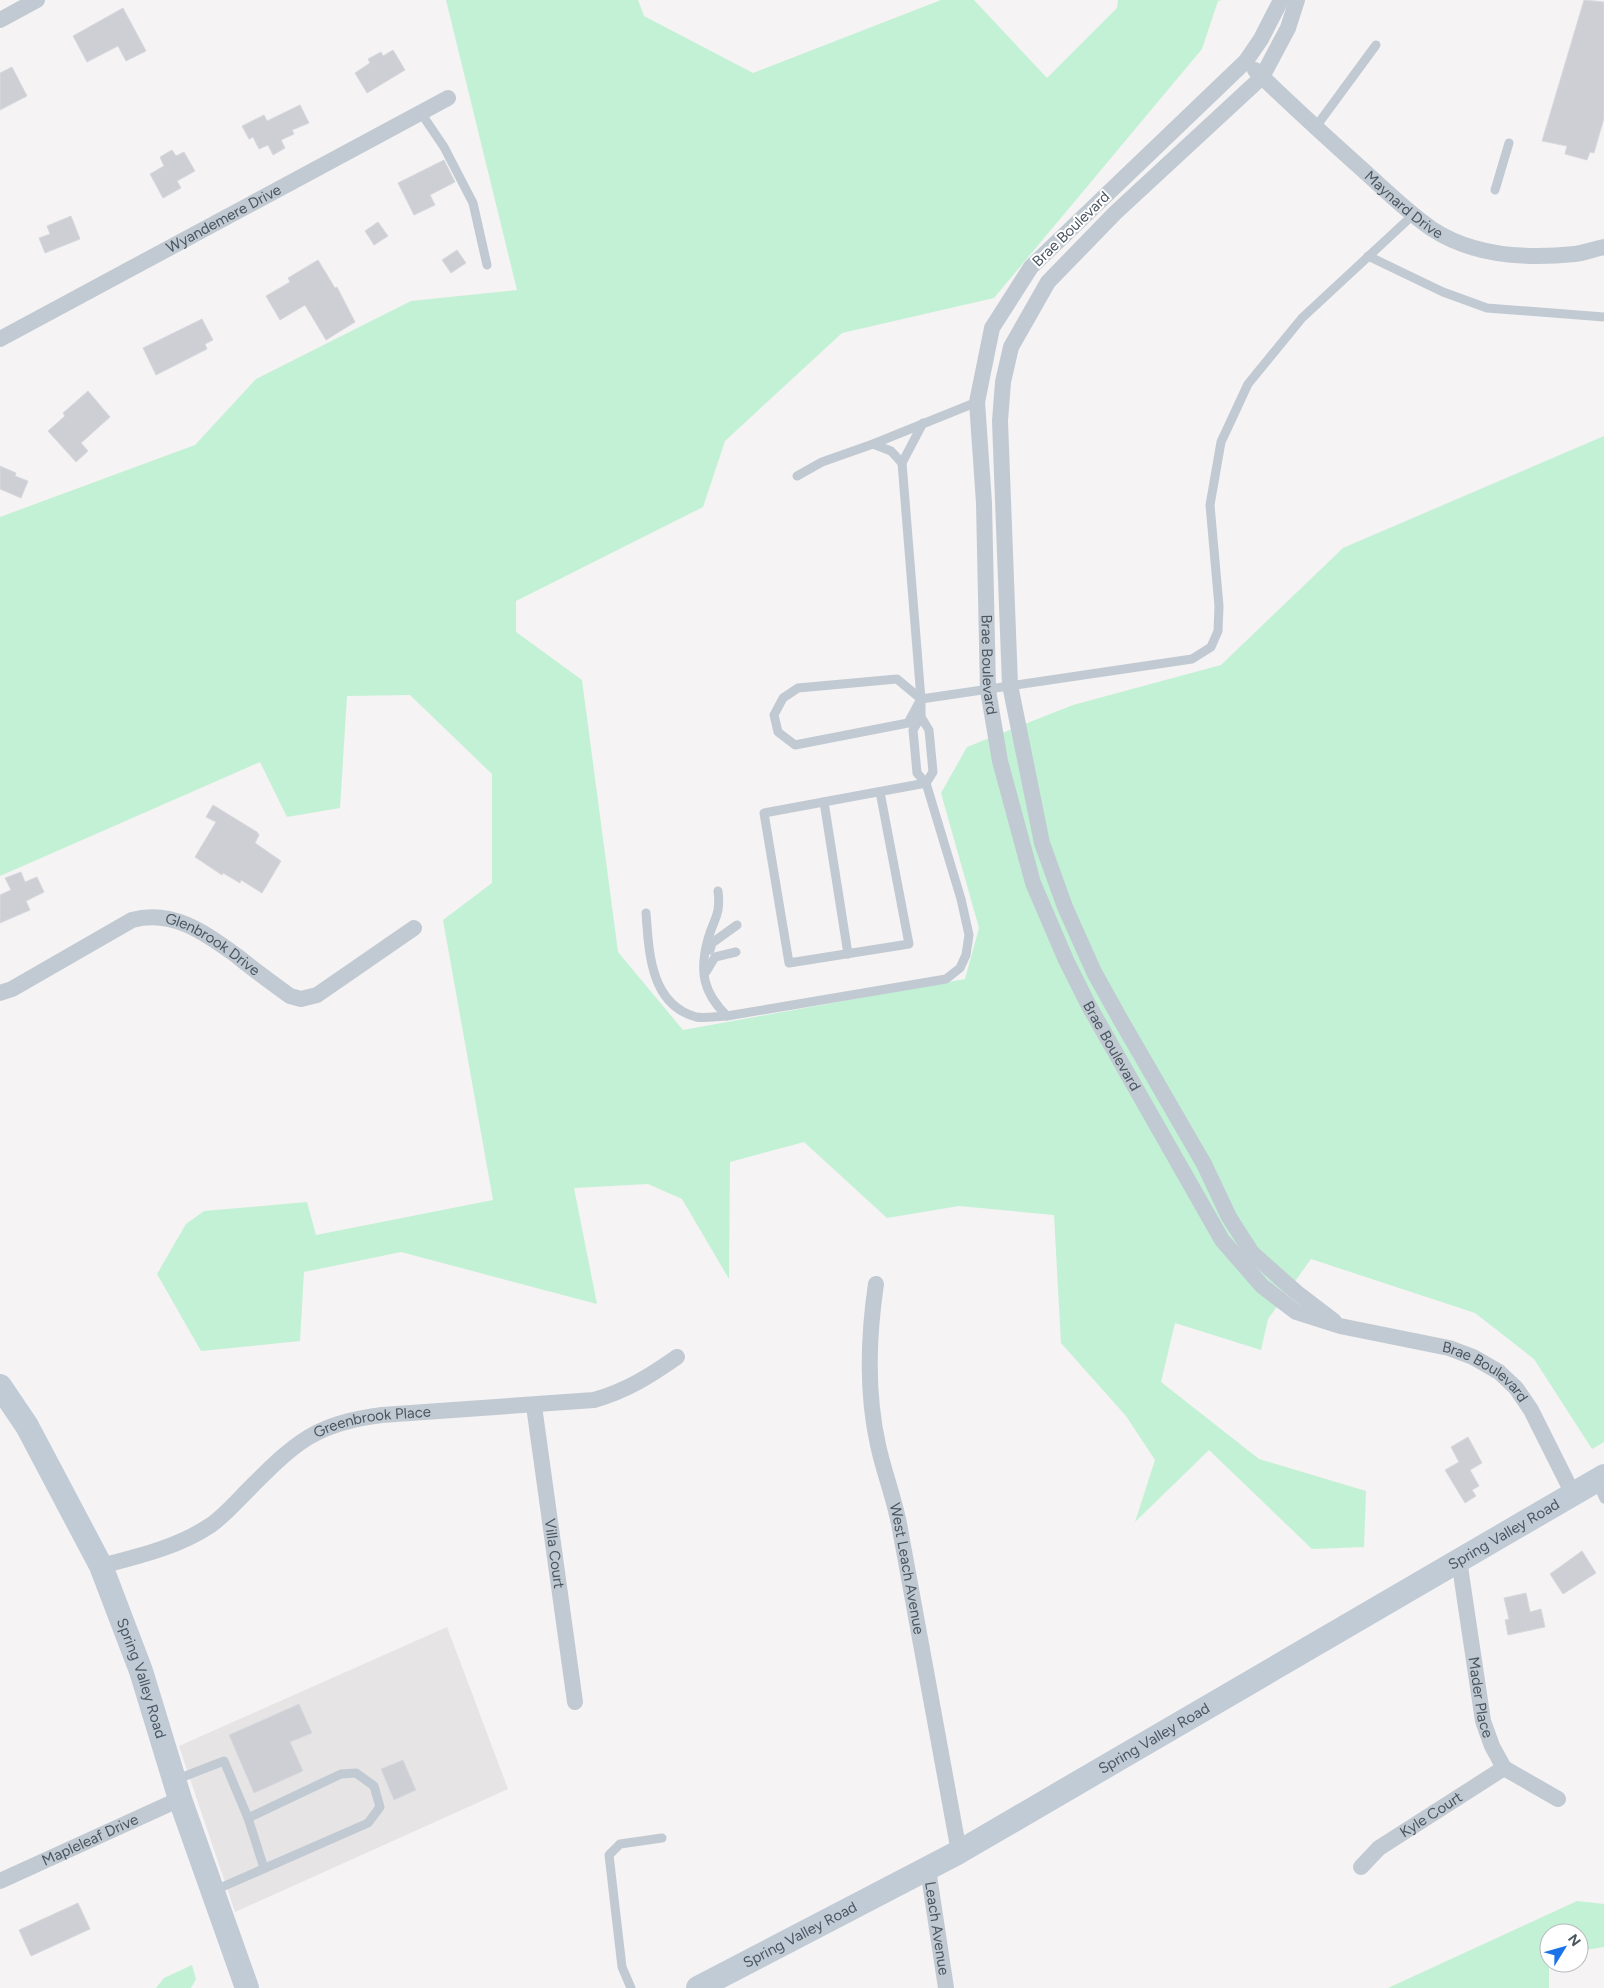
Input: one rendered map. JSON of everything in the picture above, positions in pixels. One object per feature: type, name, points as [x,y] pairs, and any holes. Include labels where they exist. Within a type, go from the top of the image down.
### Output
[{"type":"street","points":[[0,20],[37,0]]},
{"type":"street","name":"Brae Boulevard","points":[[1281,0],[1261,39],[1246,61],[1031,267],[992,328],[977,402],[984,503],[988,690],[1000,760],[1033,883],[1066,960],[1222,1240],[1262,1286],[1296,1312],[1340,1326],[1449,1348],[1473,1357],[1499,1372],[1516,1388],[1531,1410],[1573,1494]]},
{"type":"street","name":"Brae Boulevard","points":[[1298,0],[1288,28],[1262,77],[1115,213],[1048,282],[1011,347],[1003,382],[1000,421],[1010,685],[1042,843],[1064,907],[1094,972],[1156,1084],[1204,1164],[1229,1217],[1252,1253],[1296,1292],[1340,1326]]},
{"type":"street","name":"Maynard Drive","points":[[1246,61],[1315,128],[1413,215],[1434,230],[1456,241],[1491,252],[1519,256],[1576,254],[1604,247]]},
{"type":"street","name":"Wyandemere Drive","points":[[0,339],[448,98]]},
{"type":"street","name":"Glenbrook Drive","points":[[0,992],[12,989],[132,920],[146,916],[180,921],[203,931],[290,996],[301,999],[312,998],[414,928]]},
{"type":"street","name":"West Leach Avenue","points":[[876,1284],[869,1336],[868,1373],[871,1410],[878,1446],[898,1519],[958,1852]]},
{"type":"street","name":"Greenbrook Place","points":[[101,1566],[161,1550],[205,1528],[236,1502],[280,1458],[300,1442],[324,1428],[351,1418],[534,1406],[594,1400],[619,1393],[642,1382],[677,1357]]},
{"type":"street","name":"Spring Valley Road","points":[[0,1386],[27,1426],[101,1566],[141,1671],[177,1789],[247,1988]]},
{"type":"street","name":"Villa Court","points":[[534,1406],[575,1702]]},
{"type":"street","name":"Spring Valley Road","points":[[698,1988],[928,1869],[1573,1494],[1601,1485]]},
{"type":"street","name":"Mader Place","points":[[1460,1560],[1483,1721],[1492,1746],[1504,1768]]},
{"type":"street","points":[[1504,1768],[1558,1799]]},
{"type":"street","name":"Kyle Court","points":[[1361,1867],[1379,1848],[1504,1768]]},
{"type":"street","name":"Mapleleaf Drive","points":[[0,1881],[177,1789]]},
{"type":"street","name":"Leach Avenue","points":[[928,1869],[946,1988]]},
{"type":"lane","points":[[1315,128],[1376,45]]},
{"type":"lane","points":[[421,113],[444,147],[472,203],[487,265]]},
{"type":"lane","points":[[1495,190],[1508,143]]},
{"type":"lane","points":[[921,699],[908,723],[795,744],[778,732],[774,715],[783,698],[798,688],[896,679],[921,699],[1192,659],[1211,647],[1218,631],[1219,606],[1210,505],[1221,442],[1248,384],[1302,318],[1413,215]]},
{"type":"lane","points":[[1368,256],[1443,292],[1487,308],[1604,317]]},
{"type":"lane","points":[[797,476],[822,462],[873,444],[977,402]]},
{"type":"lane","points":[[880,792],[909,944],[789,963],[764,813],[926,783],[933,772],[929,730],[921,717],[902,463],[923,423]]},
{"type":"lane","points":[[873,444],[891,451],[902,463]]},
{"type":"lane","points":[[646,913],[650,956],[657,984],[677,1007],[697,1017],[727,1016],[946,979],[960,968],[966,955],[969,935],[961,899],[926,783],[917,773],[913,730],[921,717]]},
{"type":"lane","points":[[824,802],[848,954]]},
{"type":"lane","points":[[718,891],[720,904],[717,920],[708,939],[703,977],[713,1003],[727,1016]]},
{"type":"lane","points":[[703,977],[712,943],[737,925]]},
{"type":"lane","points":[[703,977],[715,957],[736,952]]},
{"type":"lane","points":[[177,1789],[224,1761],[248,1818],[264,1868]]},
{"type":"lane","points":[[213,1891],[368,1823],[380,1807],[374,1786],[356,1773],[341,1774],[248,1818]]},
{"type":"lane","points":[[631,1988],[622,1968],[609,1855],[620,1844],[662,1838]]},
{"type":"shaded area","points":[[447,1627],[508,1789],[235,1912],[179,1746]]},
{"type":"green space","points":[[446,0],[638,0],[644,16],[753,73],[941,0],[974,0],[1047,78],[1117,8],[1118,0],[1222,0],[1218,1],[1202,49],[994,298],[842,333],[725,441],[703,507],[516,601],[516,632],[582,680],[618,952],[683,1030],[965,979],[979,928],[941,793],[967,747],[1073,705],[1221,665],[1343,548],[1604,436],[1604,1442],[1592,1449],[1534,1359],[1475,1313],[1311,1259],[1268,1319],[1261,1350],[1175,1323],[1161,1382],[1259,1459],[1366,1491],[1364,1547],[1312,1549],[1209,1450],[1135,1522],[1155,1460],[1126,1416],[1061,1343],[1054,1215],[959,1206],[887,1218],[804,1142],[730,1162],[729,1279],[682,1199],[648,1184],[574,1188],[597,1304],[401,1252],[304,1272],[300,1341],[201,1351],[157,1274],[186,1224],[204,1211],[307,1202],[316,1235],[493,1200],[443,920],[492,883],[492,774],[410,695],[347,696],[340,808],[287,817],[260,762],[0,876],[0,517],[195,445],[256,379],[411,301],[517,290]]},
{"type":"green space","points":[[1577,1901],[1604,1904],[1604,1947],[1589,1949],[1589,1923],[1539,1923],[1539,1973],[1549,1973],[1549,1988],[1388,1988]]},
{"type":"green space","points":[[192,1965],[196,1979],[191,1988],[156,1988],[164,1978]]},
{"type":"building","points":[[1584,0],[1604,2],[1604,118],[1594,153],[1590,152],[1587,160],[1565,154],[1567,146],[1542,141]]},
{"type":"building","points":[[123,8],[146,51],[126,61],[118,46],[87,62],[73,36]]},
{"type":"building","points":[[393,50],[405,70],[367,93],[355,73],[370,63],[368,59],[381,52],[383,56]]},
{"type":"building","points":[[12,67],[27,96],[0,110],[0,73]]},
{"type":"building","points":[[300,105],[309,123],[292,130],[294,134],[281,140],[285,148],[273,155],[268,145],[259,149],[253,137],[249,139],[242,126],[264,115],[267,121]]},
{"type":"building","points":[[172,150],[176,156],[184,152],[195,171],[177,181],[181,188],[163,198],[150,174],[164,166],[160,157]]},
{"type":"building","points":[[444,160],[455,182],[430,195],[435,205],[414,215],[398,183]]},
{"type":"building","points":[[71,216],[80,239],[45,253],[39,238],[50,234],[47,226]]},
{"type":"building","points":[[378,222],[388,236],[374,245],[365,231]]},
{"type":"building","points":[[457,250],[466,263],[451,273],[442,260]]},
{"type":"building","points":[[318,260],[335,288],[337,287],[355,322],[326,340],[305,305],[280,320],[266,296],[290,282],[288,278]]},
{"type":"building","points":[[202,319],[213,340],[205,344],[207,349],[156,375],[143,348]]},
{"type":"building","points":[[88,391],[110,417],[81,443],[88,451],[76,462],[48,431],[65,416],[63,413]]},
{"type":"building","points":[[0,466],[16,473],[15,476],[28,481],[21,498],[0,489]]},
{"type":"building","points":[[213,805],[257,832],[259,835],[255,843],[281,861],[262,893],[241,880],[240,883],[223,873],[222,875],[195,857],[216,822],[206,817]]},
{"type":"building","points":[[21,872],[25,882],[37,877],[44,892],[26,901],[30,910],[0,923],[0,895],[11,890],[5,878]]},
{"type":"building","points":[[1468,1437],[1482,1463],[1470,1470],[1479,1486],[1472,1490],[1476,1496],[1465,1503],[1445,1470],[1459,1462],[1451,1447]]},
{"type":"building","points":[[1582,1551],[1596,1573],[1563,1594],[1550,1574]]},
{"type":"building","points":[[1526,1593],[1530,1612],[1541,1609],[1545,1627],[1508,1635],[1505,1620],[1509,1619],[1504,1598]]},
{"type":"building","points":[[299,1704],[312,1733],[290,1742],[303,1771],[254,1793],[229,1735]]},
{"type":"building","points":[[403,1760],[416,1790],[394,1800],[381,1769]]},
{"type":"building","points":[[78,1903],[90,1929],[31,1956],[19,1930]]}]
